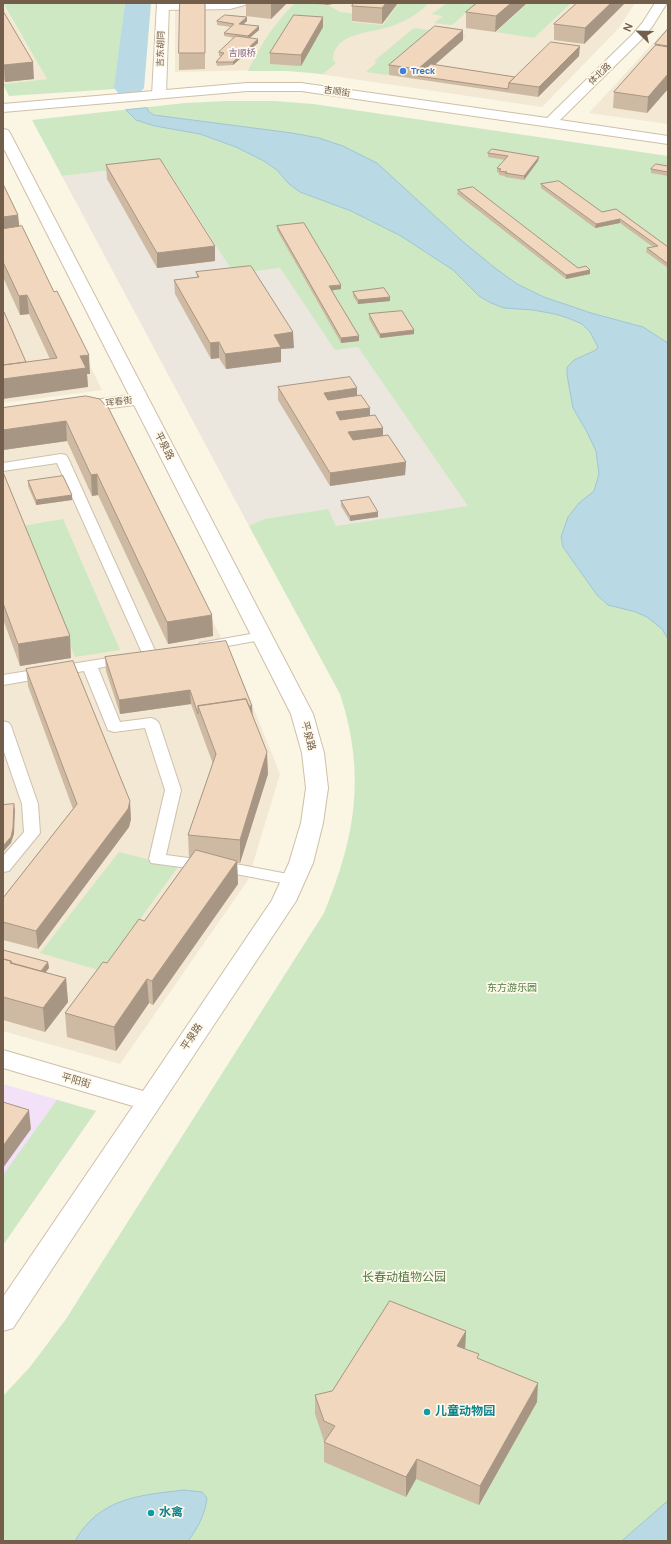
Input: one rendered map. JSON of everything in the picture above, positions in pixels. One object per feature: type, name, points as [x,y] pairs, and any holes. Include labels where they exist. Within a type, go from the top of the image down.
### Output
[{"type":"street","name":"体北路","points":[[550,123],[637,37],[648,24],[661,3]]},
{"type":"street","name":"吉东胡同","points":[[159,95],[162,5]]},
{"type":"street","name":"吉顺街","points":[[3,108],[247,87],[301,87],[668,140]]},
{"type":"street","name":"平泉路","points":[[3,133],[302,714],[314,753],[317,788],[312,823],[301,863],[284,901],[3,1320]]},
{"type":"street","name":"珲春街","points":[[56,410],[140,399]]},
{"type":"street","name":"平阳街","points":[[3,1059],[149,1102]]},
{"type":"lane","points":[[162,5],[230,6],[242,3]]},
{"type":"lane","points":[[3,467],[62,458],[150,655]]},
{"type":"lane","points":[[188,649],[262,636]]},
{"type":"lane","points":[[3,680],[165,652]]},
{"type":"lane","points":[[88,665],[114,727],[151,723],[173,790],[157,859],[241,870],[293,880]]},
{"type":"lane","points":[[3,726],[30,804],[32,833],[3,867]]},
{"type":"shaded area","points":[[175,3],[635,3],[619,28],[542,107],[306,72],[262,70],[175,72]]},
{"type":"shaded area","points":[[3,4],[47,79],[3,84]]},
{"type":"shaded area","points":[[668,27],[668,124],[589,113]]},
{"type":"shaded area","points":[[164,164],[234,274],[280,268],[335,349],[358,346],[469,506],[256,539],[62,176]]},
{"type":"shaded area","points":[[3,188],[102,390],[3,403]]},
{"type":"shaded area","points":[[107,411],[241,677],[280,774],[248,880],[120,1064],[3,1031],[3,426]]},
{"type":"shaded area","points":[[3,1084],[96,1111],[3,1245]]},
{"type":"green space","points":[[3,3],[125,3],[115,89],[9,96],[3,84],[47,79]]},
{"type":"green space","points":[[295,3],[328,5],[340,12],[357,14],[351,22],[383,25],[399,3],[428,3],[416,14],[399,23],[346,39],[339,44],[335,51],[333,60],[336,63],[323,74],[288,71],[248,71],[268,35]]},
{"type":"green space","points":[[447,3],[477,3],[452,25],[434,23],[443,16],[432,14]]},
{"type":"green space","points":[[528,3],[571,3],[534,38],[496,32]]},
{"type":"green space","points":[[414,28],[466,35],[461,39],[433,35],[387,75],[366,72],[377,62],[374,61]]},
{"type":"green space","name":"长春动植物公园","points":[[275,101],[313,104],[668,156],[668,1541],[3,1541],[3,1396],[30,1367],[66,1319],[324,913],[344,858],[354,805],[355,778],[353,751],[348,723],[340,694],[249,526],[265,519],[328,509],[336,526],[468,506],[358,347],[335,350],[280,268],[234,274],[164,164],[62,176],[32,120],[185,103]]},
{"type":"green space","points":[[63,519],[120,650],[75,657],[22,526]]},
{"type":"green space","points":[[119,852],[178,867],[102,971],[40,953]]},
{"type":"green space","points":[[57,1100],[96,1111],[3,1245],[3,1175]]},
{"type":"water","points":[[147,108],[149,112],[154,115],[292,133],[319,138],[343,146],[377,163],[461,240],[517,284],[544,297],[591,313],[643,327],[668,343],[668,639],[662,629],[647,617],[636,612],[608,605],[597,595],[563,547],[561,537],[568,517],[579,503],[594,491],[599,474],[596,451],[573,408],[567,375],[567,367],[574,360],[596,350],[598,347],[590,332],[582,324],[555,314],[533,310],[504,308],[491,303],[479,296],[453,270],[401,236],[351,211],[300,192],[289,184],[277,170],[264,161],[236,147],[200,134],[155,126],[136,120],[126,110]]},
{"type":"water","name":"水禽","points":[[184,1490],[202,1492],[207,1498],[205,1510],[195,1531],[188,1541],[75,1541],[85,1527],[108,1507],[137,1497]]},
{"type":"water","points":[[668,1501],[668,1541],[622,1541]]},
{"type":"building","points":[[180,3],[205,3],[205,53],[179,53]]},
{"type":"building","points":[[354,3],[386,3],[382,8],[352,6]]},
{"type":"building","points":[[477,3],[511,3],[496,16],[466,12]]},
{"type":"building","points":[[577,3],[611,3],[585,28],[554,24]]},
{"type":"building","points":[[3,11],[33,62],[4,65]]},
{"type":"building","points":[[225,15],[247,17],[239,24],[259,26],[248,36],[224,33],[234,24],[217,21]]},
{"type":"building","points":[[294,15],[323,17],[301,55],[270,53]]},
{"type":"building","points":[[435,26],[463,30],[418,69],[389,65]]},
{"type":"building","points":[[668,29],[668,46],[655,44]]},
{"type":"building","points":[[236,36],[258,39],[233,62],[216,62],[224,53],[219,52]]},
{"type":"building","points":[[551,42],[580,46],[539,87],[509,83]]},
{"type":"building","points":[[656,45],[668,47],[668,74],[648,97],[614,92]]},
{"type":"building","points":[[431,64],[515,77],[509,83],[508,89],[418,76]]},
{"type":"building","points":[[492,149],[539,157],[524,176],[505,173],[507,172],[499,171],[501,169],[497,168],[508,156],[488,153]]},
{"type":"building","points":[[160,159],[215,246],[157,253],[106,165]]},
{"type":"building","points":[[656,164],[668,166],[668,172],[651,169]]},
{"type":"building","points":[[559,181],[602,212],[616,209],[668,247],[668,264],[647,248],[658,246],[620,219],[596,224],[541,184]]},
{"type":"building","points":[[3,184],[18,215],[3,217]]},
{"type":"building","points":[[473,187],[578,268],[586,266],[590,270],[566,275],[458,190]]},
{"type":"building","points":[[304,223],[341,285],[329,286],[359,336],[341,338],[277,226]]},
{"type":"building","points":[[22,226],[54,292],[57,291],[89,355],[80,356],[86,368],[3,379],[3,365],[57,358],[27,295],[19,296],[3,262],[3,229]]},
{"type":"building","points":[[251,266],[293,332],[274,335],[281,347],[225,354],[219,342],[210,343],[174,280],[199,277],[196,272]]},
{"type":"building","points":[[384,288],[390,297],[358,300],[353,292]]},
{"type":"building","points":[[402,311],[414,330],[380,334],[369,314]]},
{"type":"building","points":[[4,312],[26,362],[3,365]]},
{"type":"building","points":[[350,377],[357,388],[324,393],[328,400],[361,395],[370,408],[336,412],[340,420],[375,415],[383,428],[348,432],[353,440],[388,435],[406,462],[330,473],[278,387]]},
{"type":"building","points":[[86,396],[100,399],[105,405],[107,405],[212,615],[167,622],[97,474],[91,475],[66,421],[3,430],[3,408]]},
{"type":"building","points":[[3,472],[70,636],[18,644],[3,603]]},
{"type":"building","points":[[63,476],[72,495],[36,500],[28,481]]},
{"type":"building","points":[[369,497],[378,512],[350,516],[341,501]]},
{"type":"building","points":[[226,641],[252,706],[249,706],[246,699],[198,706],[198,714],[190,690],[119,700],[105,657]]},
{"type":"building","points":[[73,661],[130,801],[128,809],[36,931],[3,922],[3,898],[77,804],[26,669]]},
{"type":"building","points":[[246,699],[267,752],[240,840],[188,835],[216,754],[198,706]]},
{"type":"building","points":[[14,804],[11,837],[3,846],[3,805]]},
{"type":"building","points":[[196,850],[237,861],[152,981],[147,979],[114,1027],[65,1013],[103,962],[107,963],[139,919],[144,921]]},
{"type":"building","points":[[3,950],[48,962],[41,971],[3,959]]},
{"type":"building","points":[[3,959],[11,961],[10,963],[66,978],[43,1008],[3,997]]},
{"type":"building","points":[[3,1102],[29,1110],[3,1146]]},
{"type":"building","name":"儿童动物园","points":[[390,1301],[466,1331],[457,1346],[479,1354],[477,1358],[538,1383],[480,1486],[417,1459],[406,1477],[324,1442],[335,1426],[324,1421],[315,1395],[332,1391]]},
{"type":"waterway","points":[[129,88],[138,3]]},
{"type":"place","name":"Treck","points":[[403,71]]},
{"type":"place","name":"儿童动物园","points":[[427,1412]]},
{"type":"place","name":"水禽","points":[[151,1513]]},
{"type":"district","name":"吉顺桥","points":[[242,53]]},
{"type":"park label","name":"东方游乐园","points":[[512,988]]}]
